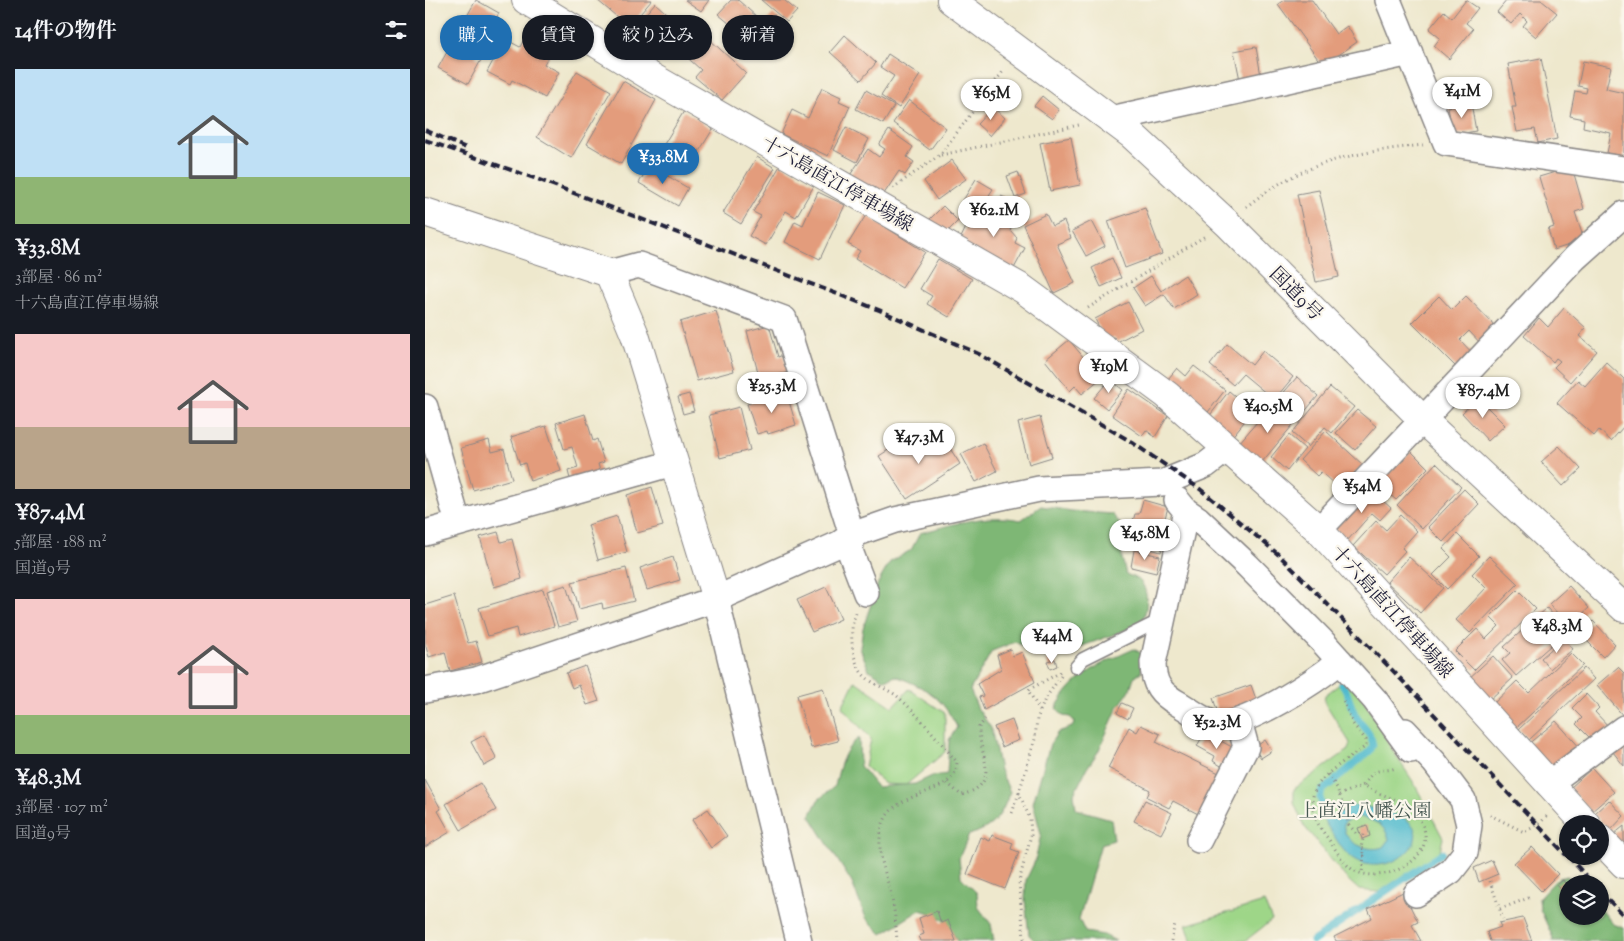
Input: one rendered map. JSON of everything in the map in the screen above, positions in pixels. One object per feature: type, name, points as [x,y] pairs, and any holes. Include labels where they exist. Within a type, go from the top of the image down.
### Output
[{"type":"main road","name":"十六島直江停車場線","points":[[526,0],[659,81],[1023,289],[1167,395],[1319,530],[1578,815]]},
{"type":"main road","name":"国道9号","points":[[951,0],[1017,51],[1111,119],[1227,223],[1423,420],[1624,608]]},
{"type":"main road","points":[[425,212],[609,272],[635,335],[716,598]]},
{"type":"main road","points":[[1609,848],[1624,864]]},
{"type":"street","points":[[1388,0],[1446,143],[1624,169]]},
{"type":"street","points":[[1111,119],[1410,53]]},
{"type":"street","points":[[1319,530],[1575,258],[1624,214]]},
{"type":"street","points":[[609,272],[639,264],[784,319],[852,534],[850,551],[866,592]]},
{"type":"street","points":[[425,407],[458,524]]},
{"type":"street","points":[[425,690],[476,680],[716,598],[839,544],[852,534],[895,520],[1039,489],[1163,483],[1206,465],[1228,448]]},
{"type":"street","points":[[425,533],[673,463]]},
{"type":"street","points":[[1163,483],[1186,511],[1198,519],[1247,565],[1334,666],[1375,700],[1435,763],[1463,800],[1469,825],[1465,853],[1451,871],[1416,894]]},
{"type":"street","points":[[1186,511],[1153,663],[1153,679],[1169,698],[1214,724],[1230,724],[1265,710],[1334,666]]},
{"type":"street","points":[[716,598],[799,941]]},
{"type":"street","points":[[1375,700],[1411,750]]},
{"type":"street","points":[[1199,840],[1246,747],[1239,720]]},
{"type":"street","points":[[1556,792],[1624,728]]},
{"type":"lane","points":[[1073,668],[1083,660],[1161,620]]},
{"type":"path","points":[[872,203],[940,155],[1017,51]]},
{"type":"path","points":[[940,155],[1111,119]]},
{"type":"path","points":[[1067,320],[1227,223],[1270,188],[1309,167],[1372,151],[1446,143]]},
{"type":"path","points":[[866,592],[852,622],[851,644],[861,673],[876,685],[897,695],[957,762],[957,772],[947,783],[893,806],[882,824],[880,854],[893,900],[897,941]]},
{"type":"path","points":[[1334,666],[1336,682],[1350,719],[1366,740],[1367,746],[1314,788],[1312,804],[1317,824],[1347,863],[1354,870],[1362,873],[1381,875],[1405,866],[1420,852],[1426,842],[1426,833],[1424,825],[1411,808],[1403,802],[1376,794],[1364,785]]},
{"type":"path","points":[[1012,813],[1035,739],[1040,711],[1053,686],[1064,673],[1073,668]]},
{"type":"path","points":[[1040,711],[1028,690],[1058,673],[1073,668]]},
{"type":"path","points":[[947,783],[961,795],[974,792],[980,785],[987,771],[987,762],[979,726],[985,719]]},
{"type":"path","points":[[1339,794],[1364,785],[1370,775],[1377,770],[1392,770],[1402,764],[1411,750]]},
{"type":"path","points":[[1329,776],[1339,794],[1349,825],[1357,833],[1364,834],[1362,856],[1365,856],[1362,873]]},
{"type":"path","points":[[1463,800],[1524,832],[1538,825],[1556,792]]},
{"type":"path","points":[[1019,793],[1030,819],[1031,835],[1019,882],[1024,938],[1027,941]]},
{"type":"path","points":[[1490,881],[1503,919]]},
{"type":"path","points":[[1500,909],[1531,897]]},
{"type":"path","points":[[1171,941],[1175,924]]},
{"type":"green space","points":[[1041,506],[1112,514],[1121,525],[1122,558],[1126,574],[1140,581],[1146,592],[1147,604],[1144,615],[1140,625],[1077,648],[1040,654],[1015,642],[992,651],[970,690],[978,709],[991,728],[1000,770],[1010,792],[996,820],[978,832],[969,835],[959,858],[961,877],[977,893],[978,907],[991,924],[994,941],[957,941],[943,920],[920,910],[882,934],[866,918],[852,883],[810,816],[818,800],[835,786],[845,754],[859,738],[860,766],[877,787],[915,784],[932,776],[947,774],[949,740],[957,727],[939,700],[933,695],[917,685],[896,676],[885,680],[869,670],[860,648],[863,628],[878,583],[890,562],[911,550],[920,533],[958,523],[983,519],[1008,518],[1021,520]]},
{"type":"green space","points":[[1134,649],[1144,655],[1141,672],[1134,677],[1129,692],[1118,707],[1098,752],[1087,768],[1074,794],[1076,809],[1111,819],[1114,840],[1101,844],[1079,919],[1085,932],[1104,935],[1116,941],[1035,941],[1029,935],[1025,900],[1026,880],[1035,861],[1041,834],[1033,803],[1050,744],[1058,732],[1072,727],[1075,722],[1070,717],[1063,716],[1056,708],[1071,687],[1089,671]]},
{"type":"green space","name":"上直江八幡公園","points":[[1345,680],[1362,697],[1414,783],[1443,838],[1440,851],[1379,892],[1359,890],[1346,878],[1304,826],[1294,803],[1294,789],[1348,750],[1350,743],[1324,701],[1325,695]]},
{"type":"green space","points":[[855,681],[893,707],[909,689],[945,713],[945,752],[906,785],[885,784],[865,767],[871,739],[842,707]]},
{"type":"green space","points":[[1558,878],[1559,925],[1609,925],[1609,919],[1613,924],[1624,928],[1624,941],[1552,941],[1553,938],[1540,909],[1539,898]]},
{"type":"green space","points":[[1264,902],[1272,920],[1245,941],[1192,941],[1186,925]]},
{"type":"water","points":[[1323,800],[1326,809],[1335,815],[1355,805],[1389,813],[1408,821],[1415,832],[1413,845],[1403,856],[1388,863],[1371,865],[1353,859],[1325,823],[1320,812],[1319,802]],"holes":[[[1356,816],[1372,821],[1384,829],[1389,839],[1383,847],[1363,847],[1351,841],[1344,830],[1344,823]]]},
{"type":"building","points":[[476,0],[499,13],[498,15],[468,15]]},
{"type":"building","points":[[597,0],[652,0],[639,15],[615,15]]},
{"type":"building","points":[[685,0],[709,0],[701,11]]},
{"type":"building","points":[[731,0],[738,0],[755,15],[722,15],[722,17],[718,14]]},
{"type":"building","points":[[761,0],[784,0],[797,11],[793,15],[779,15]]},
{"type":"building","points":[[1284,0],[1312,0],[1336,34],[1347,26],[1357,42],[1323,66],[1278,4]]},
{"type":"building","points":[[1466,0],[1478,8],[1466,23],[1473,29],[1449,59],[1434,46],[1440,38],[1429,29],[1444,11],[1452,18]]},
{"type":"building","points":[[1507,0],[1541,0],[1557,13],[1536,37],[1523,26],[1527,21],[1520,14],[1511,24],[1497,12]]},
{"type":"building","points":[[655,3],[668,15],[645,15]]},
{"type":"building","points":[[845,35],[876,63],[861,80],[830,52]]},
{"type":"building","points":[[712,42],[722,51],[722,60],[732,60],[746,73],[722,100],[695,77],[701,70],[690,60],[712,60]]},
{"type":"building","points":[[512,43],[520,47],[522,43],[522,60],[546,60],[544,64],[559,72],[545,98],[512,80],[510,84],[487,72],[494,60],[512,60]]},
{"type":"building","points":[[1256,47],[1261,76],[1240,80],[1234,51]]},
{"type":"building","points":[[888,54],[920,75],[899,108],[881,96],[894,76],[880,67]]},
{"type":"building","points":[[1541,58],[1557,139],[1538,143],[1535,129],[1517,132],[1512,107],[1516,107],[1508,64]]},
{"type":"building","points":[[442,60],[481,60],[468,84],[438,68]]},
{"type":"building","points":[[1583,61],[1611,67],[1606,89],[1624,93],[1624,162],[1606,158],[1611,133],[1583,127],[1584,119],[1570,116],[1575,91],[1586,93],[1587,88],[1578,86]]},
{"type":"building","points":[[577,71],[611,91],[571,158],[537,137]]},
{"type":"building","points":[[623,81],[656,100],[621,164],[587,144]]},
{"type":"building","points":[[822,88],[841,97],[839,101],[850,106],[828,156],[781,134],[792,110],[808,118]]},
{"type":"building","points":[[866,90],[894,106],[883,124],[856,109]]},
{"type":"building","points":[[1042,96],[1059,110],[1052,119],[1034,106]]},
{"type":"building","points":[[909,100],[946,128],[930,150],[893,123]]},
{"type":"building","points":[[1471,103],[1476,131],[1453,135],[1448,107]]},
{"type":"building","points":[[993,107],[1005,118],[990,136],[977,124]]},
{"type":"building","points":[[684,111],[713,129],[685,174],[657,156]]},
{"type":"building","points":[[846,127],[869,139],[857,162],[834,150]]},
{"type":"building","points":[[889,130],[913,147],[907,157],[914,162],[905,175],[899,171],[880,200],[848,178],[868,149],[879,157],[885,149],[879,145]]},
{"type":"building","points":[[1071,137],[1080,185],[1050,191],[1040,143]]},
{"type":"building","points":[[757,157],[775,168],[741,224],[723,213]]},
{"type":"building","points":[[952,160],[966,179],[937,200],[924,181]]},
{"type":"building","points":[[781,164],[815,184],[796,217],[786,211],[766,245],[749,236],[761,216],[753,212]]},
{"type":"building","points":[[649,165],[688,188],[678,206],[639,183]]},
{"type":"building","points":[[1572,167],[1584,209],[1575,212],[1584,240],[1554,250],[1548,229],[1554,227],[1539,177]]},
{"type":"building","points":[[1018,172],[1026,194],[1015,198],[1007,176]]},
{"type":"building","points":[[976,179],[993,189],[975,217],[959,207]]},
{"type":"building","points":[[1319,190],[1339,277],[1316,282],[1297,194]]},
{"type":"building","points":[[818,192],[845,205],[820,259],[785,242],[795,221],[803,225]]},
{"type":"building","points":[[1001,196],[1014,202],[1007,216],[1015,220],[1010,230],[1017,238],[1015,243],[1025,248],[1011,274],[957,246],[969,221],[976,224],[980,216],[988,220]]},
{"type":"building","points":[[943,206],[958,221],[944,235],[929,220]]},
{"type":"building","points":[[1145,208],[1162,254],[1125,268],[1108,221]]},
{"type":"building","points":[[1046,214],[1052,226],[1064,221],[1071,238],[1057,244],[1075,283],[1054,293],[1023,225]]},
{"type":"building","points":[[866,215],[925,252],[902,288],[855,259],[860,251],[848,244]]},
{"type":"building","points":[[1092,221],[1105,246],[1086,256],[1072,231]]},
{"type":"building","points":[[1112,258],[1121,278],[1101,287],[1092,268]]},
{"type":"building","points":[[938,259],[972,279],[949,317],[927,304],[932,296],[920,289]]},
{"type":"building","points":[[1185,275],[1197,294],[1174,309],[1164,294],[1145,306],[1133,288],[1151,276],[1161,291]]},
{"type":"building","points":[[1439,296],[1452,310],[1466,296],[1498,329],[1482,345],[1469,331],[1460,340],[1476,357],[1461,372],[1412,323]]},
{"type":"building","points":[[1128,302],[1142,329],[1117,342],[1114,337],[1106,341],[1095,319]]},
{"type":"building","points":[[1564,308],[1586,328],[1579,336],[1597,351],[1570,382],[1554,367],[1560,361],[1556,358],[1553,362],[1524,336],[1539,318],[1548,327]]},
{"type":"building","points":[[716,311],[734,371],[697,381],[680,322]]},
{"type":"building","points":[[769,325],[778,357],[783,355],[788,372],[760,380],[747,331]]},
{"type":"building","points":[[1069,340],[1101,378],[1082,394],[1075,386],[1070,391],[1045,360]]},
{"type":"building","points":[[1227,344],[1252,365],[1263,351],[1293,377],[1274,400],[1243,374],[1233,385],[1210,365]]},
{"type":"building","points":[[1606,362],[1624,379],[1624,426],[1611,441],[1599,430],[1594,436],[1557,403],[1578,380],[1585,386]]},
{"type":"building","points":[[1194,366],[1225,390],[1205,416],[1164,384],[1177,368],[1186,376]]},
{"type":"building","points":[[1297,377],[1318,396],[1301,416],[1280,397]]},
{"type":"building","points":[[1110,379],[1123,390],[1107,409],[1094,398]]},
{"type":"building","points":[[1330,387],[1354,407],[1332,433],[1325,427],[1308,447],[1292,433]]},
{"type":"building","points":[[1129,389],[1168,416],[1155,437],[1146,430],[1142,436],[1112,415]]},
{"type":"building","points":[[1229,391],[1253,411],[1231,438],[1207,419]]},
{"type":"building","points":[[781,393],[784,402],[789,401],[796,425],[768,434],[767,431],[757,434],[747,404]]},
{"type":"building","points":[[689,394],[694,411],[683,414],[678,397]]},
{"type":"building","points":[[1478,398],[1505,425],[1488,441],[1462,413]]},
{"type":"building","points":[[739,407],[750,450],[720,458],[709,415]]},
{"type":"building","points":[[1281,407],[1297,420],[1262,462],[1239,443],[1263,415],[1270,421]]},
{"type":"building","points":[[1357,410],[1376,426],[1355,450],[1336,433]]},
{"type":"building","points":[[585,414],[593,441],[597,439],[604,462],[598,464],[601,475],[571,483],[568,471],[578,468],[572,447],[564,449],[556,423]]},
{"type":"building","points":[[1040,417],[1052,457],[1029,464],[1018,423]]},
{"type":"building","points":[[546,426],[561,471],[530,481],[525,463],[520,465],[511,437]]},
{"type":"building","points":[[1326,431],[1363,465],[1340,490],[1321,472],[1317,476],[1300,460]]},
{"type":"building","points":[[1289,435],[1305,449],[1287,471],[1271,457]]},
{"type":"building","points":[[942,436],[960,464],[907,499],[879,456],[907,438],[917,452]]},
{"type":"building","points":[[489,440],[492,452],[504,449],[512,479],[473,490],[461,448]]},
{"type":"building","points":[[983,443],[997,471],[976,482],[961,454]]},
{"type":"building","points":[[1559,446],[1581,469],[1563,486],[1541,462]]},
{"type":"building","points":[[1411,451],[1428,468],[1396,500],[1387,492],[1383,496],[1374,487]]},
{"type":"building","points":[[1436,463],[1461,487],[1422,529],[1397,505]]},
{"type":"building","points":[[652,487],[663,526],[637,533],[627,495]]},
{"type":"building","points":[[1370,489],[1391,508],[1380,520],[1372,513],[1347,541],[1334,528]]},
{"type":"building","points":[[1464,489],[1479,504],[1443,542],[1428,527]]},
{"type":"building","points":[[1143,500],[1168,507],[1161,533],[1166,534],[1161,552],[1127,542],[1135,514],[1139,514]]},
{"type":"building","points":[[1400,515],[1417,531],[1402,548],[1405,551],[1384,574],[1353,546],[1376,521],[1386,530]]},
{"type":"building","points":[[617,516],[627,552],[598,560],[588,525]]},
{"type":"building","points":[[498,532],[501,542],[512,539],[522,579],[494,587],[480,537]]},
{"type":"building","points":[[1457,534],[1479,556],[1447,589],[1433,575],[1451,557],[1443,549]]},
{"type":"building","points":[[1134,550],[1160,556],[1156,573],[1131,567]]},
{"type":"building","points":[[1489,556],[1518,584],[1470,633],[1456,620],[1486,588],[1472,574]]},
{"type":"building","points":[[673,557],[680,580],[647,590],[640,568]]},
{"type":"building","points":[[1409,557],[1443,588],[1420,613],[1387,582]]},
{"type":"building","points":[[626,568],[634,601],[603,609],[602,603],[579,609],[572,582]]},
{"type":"building","points":[[566,585],[577,622],[558,627],[547,591]]},
{"type":"building","points":[[1569,586],[1589,608],[1569,626],[1549,604]]},
{"type":"building","points":[[826,587],[841,619],[812,632],[797,600]]},
{"type":"building","points":[[543,589],[554,626],[518,637],[516,628],[488,636],[479,608]]},
{"type":"building","points":[[1517,590],[1536,609],[1474,670],[1455,651],[1477,629],[1486,639],[1499,626],[1490,617]]},
{"type":"building","points":[[454,596],[468,643],[476,641],[482,662],[450,671],[445,652],[429,657],[425,644],[425,605]]},
{"type":"building","points":[[1547,608],[1567,631],[1516,676],[1502,660],[1510,653],[1504,647]]},
{"type":"building","points":[[1593,621],[1615,644],[1603,657],[1580,634]]},
{"type":"building","points":[[1564,638],[1573,649],[1550,669],[1541,658]]},
{"type":"building","points":[[1011,649],[1013,656],[1022,652],[1035,682],[984,710],[979,697],[983,696],[977,684],[1001,669],[997,655]]},
{"type":"building","points":[[1571,653],[1583,665],[1515,729],[1492,705],[1517,681],[1529,693]]},
{"type":"building","points":[[1493,656],[1513,678],[1487,702],[1467,680]]},
{"type":"building","points":[[1055,659],[1057,666],[1050,669],[1047,661]]},
{"type":"building","points":[[585,666],[599,701],[587,705],[579,685],[572,688],[566,673]]},
{"type":"building","points":[[1618,667],[1624,673],[1624,717],[1597,685]]},
{"type":"building","points":[[1584,668],[1594,679],[1529,740],[1519,729]]},
{"type":"building","points":[[1251,685],[1257,702],[1219,716],[1213,698]]},
{"type":"building","points":[[823,688],[838,741],[811,748],[797,695]]},
{"type":"building","points":[[1586,694],[1599,708],[1595,712],[1610,728],[1595,743],[1576,724],[1582,718],[1572,708]]},
{"type":"building","points":[[1122,703],[1133,708],[1128,719],[1117,713]]},
{"type":"building","points":[[1012,720],[1019,740],[1002,747],[994,727]]},
{"type":"building","points":[[1556,721],[1582,750],[1553,776],[1527,745]]},
{"type":"building","points":[[1141,725],[1160,734],[1156,742],[1223,775],[1202,816],[1173,801],[1169,808],[1147,797],[1150,790],[1108,768],[1129,727],[1137,732]]},
{"type":"building","points":[[1205,732],[1237,750],[1226,769],[1213,761],[1215,756],[1197,746]]},
{"type":"building","points":[[484,735],[497,759],[484,766],[471,742]]},
{"type":"building","points":[[1265,740],[1272,751],[1261,758],[1254,748]]},
{"type":"building","points":[[1624,742],[1624,766],[1613,752]]},
{"type":"building","points":[[1592,768],[1614,792],[1591,812],[1570,788]]},
{"type":"building","points":[[425,780],[441,809],[438,811],[450,832],[425,847]]},
{"type":"building","points":[[480,783],[496,810],[461,830],[446,804]]},
{"type":"building","points":[[1145,800],[1172,813],[1161,834],[1134,821]]},
{"type":"building","points":[[1609,800],[1624,816],[1610,831],[1609,815],[1594,814]]},
{"type":"building","points":[[708,809],[727,836],[711,848],[692,820]]},
{"type":"building","points":[[1367,825],[1370,836],[1362,839],[1358,828]]},
{"type":"building","points":[[1624,826],[1624,857],[1609,840]]},
{"type":"building","points":[[992,835],[1013,843],[1011,849],[1019,852],[1005,889],[967,874],[981,837],[990,841]]},
{"type":"building","points":[[1532,847],[1558,874],[1541,891],[1514,863]]},
{"type":"building","points":[[1492,860],[1498,874],[1479,882],[1474,868]]},
{"type":"building","points":[[1403,892],[1418,922],[1412,925],[1421,941],[1336,941],[1334,937],[1372,918],[1368,909]]},
{"type":"building","points":[[937,911],[941,923],[948,920],[956,941],[921,941],[919,936],[924,934],[919,918]]},
{"type":"building","points":[[1523,918],[1532,941],[1490,941],[1487,932],[1501,927],[1499,923]]},
{"type":"waterway","points":[[1324,810],[1320,798],[1322,791],[1370,751],[1373,745],[1368,732],[1357,718],[1342,684]]},
{"type":"waterway","points":[[1313,941],[1442,853]]},
{"type":"railway","points":[[425,130],[466,148]]},
{"type":"railway","points":[[425,140],[537,179],[879,310],[979,354],[1130,441],[1200,489],[1279,555],[1398,676],[1559,847]]},
{"type":"railway","points":[[1576,865],[1585,875]]},
{"type":"railway","points":[[1609,900],[1624,916]]}]
